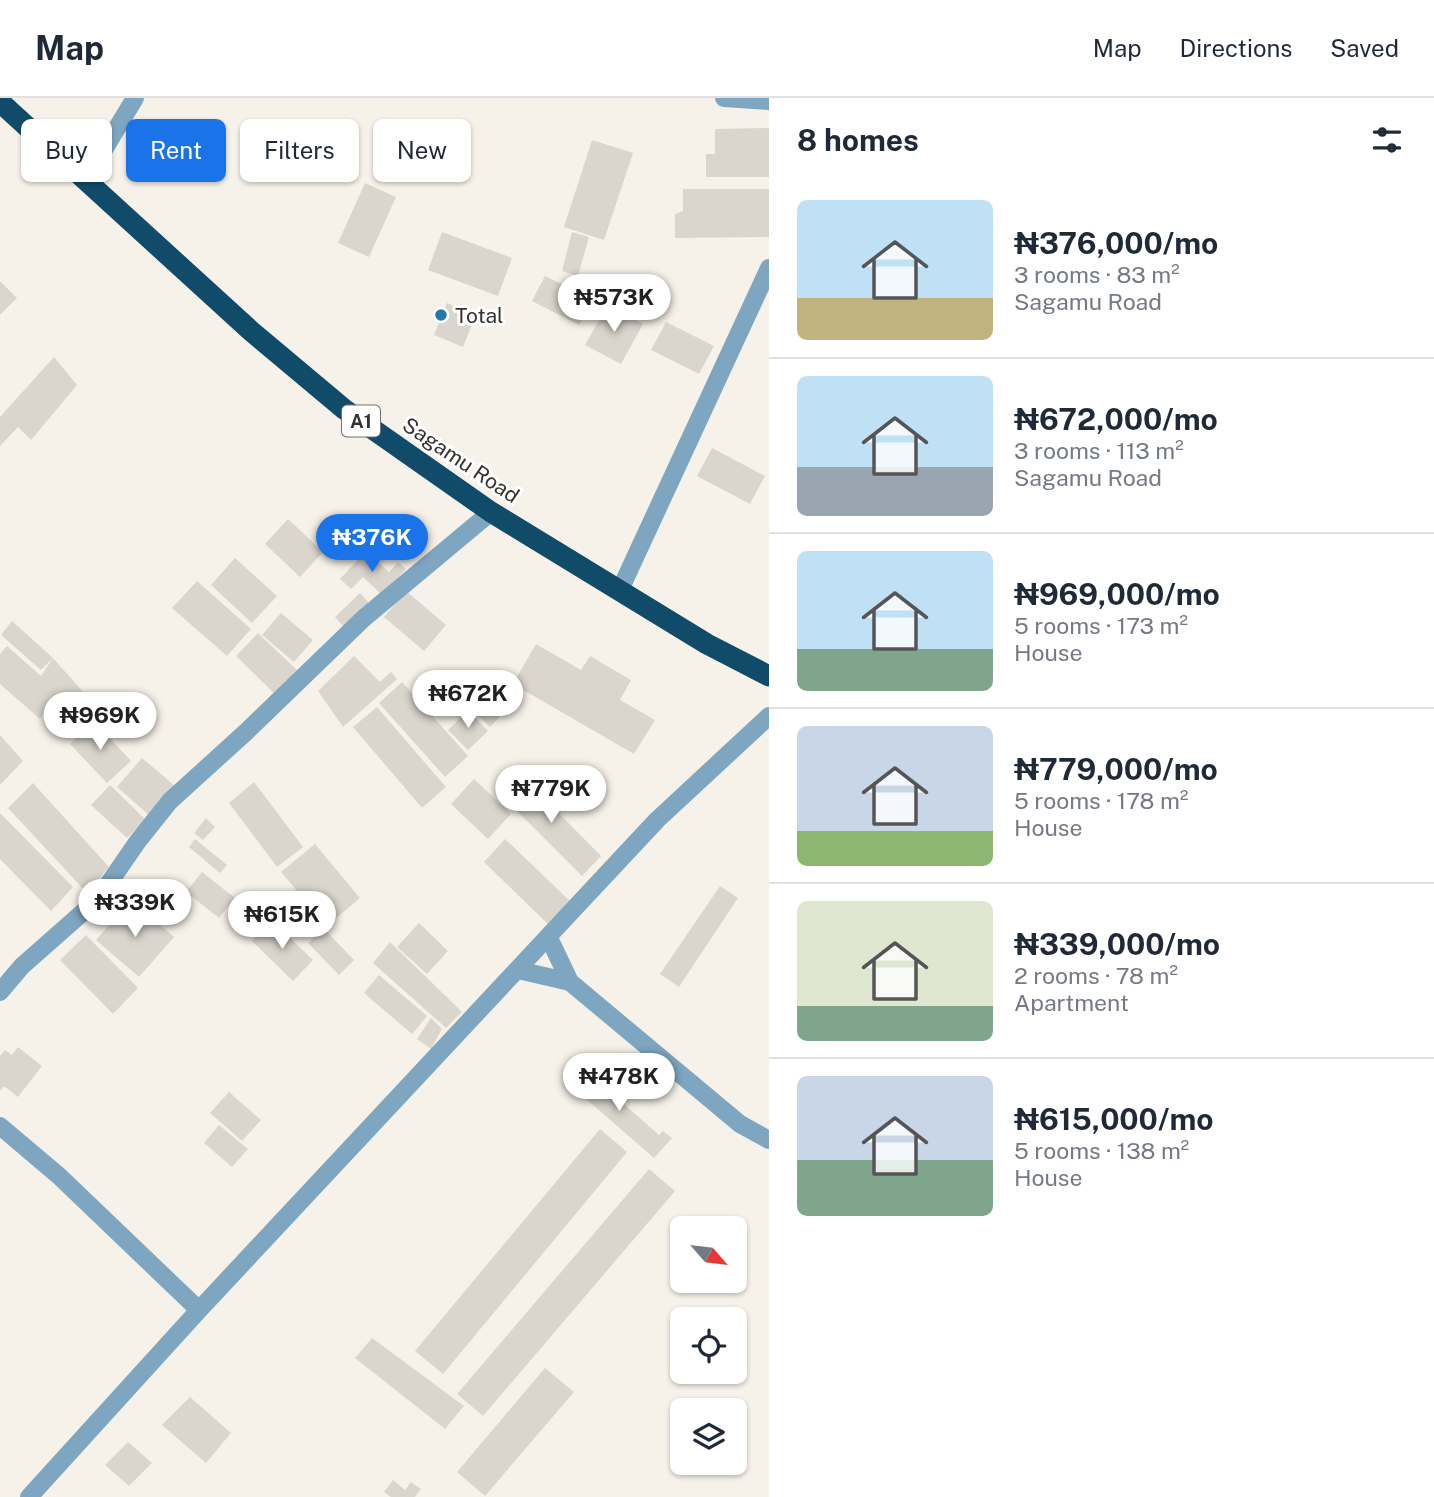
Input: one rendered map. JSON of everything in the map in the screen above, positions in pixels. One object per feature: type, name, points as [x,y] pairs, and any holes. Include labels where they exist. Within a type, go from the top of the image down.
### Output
[{"type":"highway","name":"Sagamu Road","points":[[0,102],[21,122]]},
{"type":"highway","name":"Sagamu Road","points":[[86,182],[251,331],[344,409],[491,512],[707,644],[769,676]]},
{"type":"street","points":[[112,136],[135,98]]},
{"type":"street","points":[[736,98],[769,101]]},
{"type":"street","points":[[620,590],[769,268]]},
{"type":"street","points":[[0,992],[22,966],[99,899],[138,841],[170,801],[364,618],[491,512]]},
{"type":"street","points":[[29,1497],[199,1310],[657,821],[769,716]]},
{"type":"street","points":[[549,938],[570,982],[740,1124],[769,1140]]},
{"type":"street","points":[[518,970],[570,982]]},
{"type":"street","points":[[0,1126],[58,1174],[199,1310]]},
{"type":"building","points":[[769,128],[769,177],[706,177],[706,154],[715,154],[715,129]]},
{"type":"building","points":[[592,140],[633,153],[604,240],[564,227]]},
{"type":"building","points":[[365,183],[396,197],[369,257],[338,243]]},
{"type":"building","points":[[683,189],[769,189],[769,237],[675,238],[675,214],[683,211]]},
{"type":"building","points":[[442,232],[512,258],[498,296],[428,270]]},
{"type":"building","points":[[572,232],[589,237],[578,276],[562,271]]},
{"type":"building","points":[[545,276],[592,299],[579,325],[532,301]]},
{"type":"building","points":[[0,281],[17,298],[0,315]]},
{"type":"building","points":[[447,303],[476,314],[463,347],[434,335]]},
{"type":"building","points":[[608,304],[643,324],[621,364],[585,345]]},
{"type":"building","points":[[666,322],[714,346],[699,374],[651,350]]},
{"type":"building","points":[[54,357],[77,385],[31,440],[18,427],[0,446],[0,417]]},
{"type":"building","points":[[712,448],[765,476],[750,504],[697,476]]},
{"type":"building","points":[[288,519],[323,552],[300,577],[265,544]]},
{"type":"building","points":[[366,551],[389,572],[398,562],[406,569],[382,595],[363,577],[351,589],[340,579]]},
{"type":"building","points":[[235,558],[277,596],[252,623],[211,585]]},
{"type":"building","points":[[197,581],[251,629],[227,656],[172,608]]},
{"type":"building","points":[[406,591],[446,625],[424,651],[384,617]]},
{"type":"building","points":[[360,593],[371,605],[346,629],[335,617]]},
{"type":"building","points":[[281,613],[313,640],[294,662],[262,635]]},
{"type":"building","points":[[12,621],[53,658],[41,670],[1,635]]},
{"type":"building","points":[[258,633],[301,674],[278,697],[236,656]]},
{"type":"building","points":[[536,644],[581,670],[590,656],[631,680],[620,700],[655,720],[634,754],[513,684]]},
{"type":"building","points":[[7,646],[41,676],[53,658],[100,711],[79,726],[60,694],[40,719],[0,684],[0,654]]},
{"type":"building","points":[[354,656],[380,682],[391,672],[397,679],[343,727],[318,691]]},
{"type":"building","points":[[493,671],[509,687],[504,692],[514,701],[490,727],[464,702]]},
{"type":"building","points":[[402,682],[468,756],[445,777],[379,703]]},
{"type":"building","points":[[377,707],[446,787],[422,808],[353,727]]},
{"type":"building","points":[[468,711],[488,731],[468,750],[448,730]]},
{"type":"building","points":[[94,721],[131,761],[107,783],[70,744]]},
{"type":"building","points":[[0,735],[23,761],[0,785]]},
{"type":"building","points":[[142,758],[175,786],[150,816],[117,787]]},
{"type":"building","points":[[520,774],[601,856],[582,876],[500,794]]},
{"type":"building","points":[[474,779],[511,814],[488,839],[451,804]]},
{"type":"building","points":[[254,782],[303,847],[277,867],[229,803]]},
{"type":"building","points":[[33,783],[109,867],[87,893],[8,808]]},
{"type":"building","points":[[110,785],[145,819],[127,838],[91,805]]},
{"type":"building","points":[[0,813],[73,887],[51,911],[0,859]]},
{"type":"building","points":[[206,818],[215,827],[203,840],[194,833]]},
{"type":"building","points":[[195,839],[227,865],[220,873],[189,847]]},
{"type":"building","points":[[505,839],[571,902],[549,925],[484,862]]},
{"type":"building","points":[[315,844],[360,898],[327,926],[281,872]]},
{"type":"building","points":[[202,872],[235,898],[219,918],[186,892]]},
{"type":"building","points":[[720,886],[738,898],[679,987],[660,974]]},
{"type":"building","points":[[288,892],[319,923],[304,938],[273,907]]},
{"type":"building","points":[[131,900],[174,937],[139,977],[96,940]]},
{"type":"building","points":[[157,901],[174,914],[167,923],[150,910]]},
{"type":"building","points":[[271,920],[313,960],[293,981],[252,941]]},
{"type":"building","points":[[419,923],[448,951],[427,974],[397,947]]},
{"type":"building","points":[[323,928],[354,960],[339,975],[308,943]]},
{"type":"building","points":[[86,935],[138,988],[113,1014],[60,960]]},
{"type":"building","points":[[390,942],[462,1012],[446,1028],[373,963]]},
{"type":"building","points":[[379,975],[427,1016],[412,1034],[364,993]]},
{"type":"building","points":[[431,1018],[442,1029],[431,1049],[417,1039]]},
{"type":"building","points":[[18,1047],[42,1066],[18,1097],[4,1086],[0,1091],[0,1056],[5,1050],[12,1055]]},
{"type":"building","points":[[588,1064],[599,1073],[594,1078],[659,1135],[663,1131],[672,1138],[654,1158],[570,1085]]},
{"type":"building","points":[[229,1092],[261,1120],[242,1141],[210,1113]]},
{"type":"building","points":[[219,1125],[248,1149],[232,1167],[204,1143]]},
{"type":"building","points":[[600,1129],[627,1152],[443,1374],[415,1351]]},
{"type":"building","points":[[649,1169],[675,1191],[483,1416],[457,1394]]},
{"type":"building","points":[[372,1338],[464,1406],[445,1429],[355,1358]]},
{"type":"building","points":[[545,1368],[574,1392],[485,1496],[457,1472]]},
{"type":"building","points":[[190,1397],[231,1433],[206,1463],[162,1425]]},
{"type":"building","points":[[128,1442],[152,1463],[129,1486],[105,1465]]},
{"type":"building","points":[[393,1480],[405,1490],[411,1482],[421,1489],[415,1497],[391,1497],[384,1492]]},
{"type":"place","name":"Total","points":[[441,315]]}]
